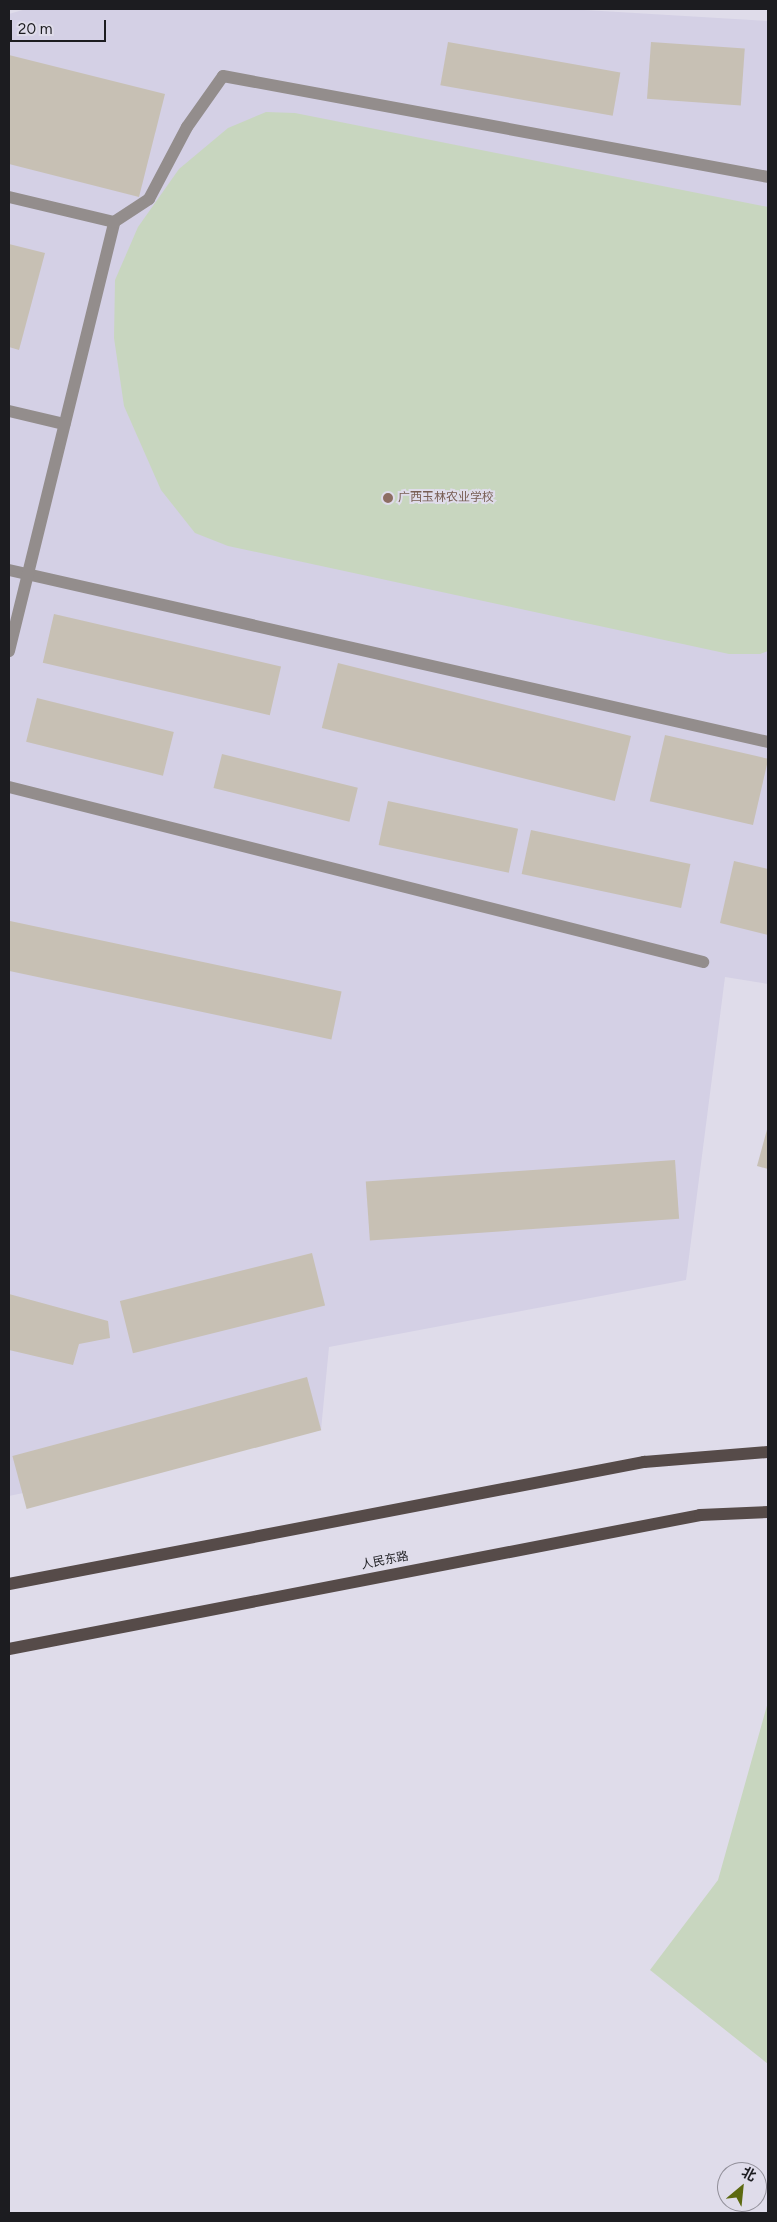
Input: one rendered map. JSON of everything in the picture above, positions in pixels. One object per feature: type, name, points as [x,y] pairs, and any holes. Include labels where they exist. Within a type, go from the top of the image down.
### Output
[{"type":"main road","points":[[9,1584],[644,1462],[768,1452]]},
{"type":"main road","name":"人民东路","points":[[9,1649],[700,1516],[768,1512]]},
{"type":"lane","points":[[9,651],[114,222],[148,199],[188,126],[223,76],[768,177]]},
{"type":"lane","points":[[9,197],[114,222]]},
{"type":"lane","points":[[9,411],[64,424]]},
{"type":"lane","points":[[9,570],[768,742]]},
{"type":"lane","points":[[9,787],[703,962]]},
{"type":"shaded area","name":"广西玉林农业学校","points":[[26,9],[568,9],[768,21],[768,984],[725,977],[686,1280],[329,1347],[321,1430],[9,1496],[9,14]]},
{"type":"green space","points":[[266,112],[295,113],[768,207],[768,651],[760,654],[729,654],[228,546],[195,533],[161,490],[124,406],[114,338],[115,280],[138,227],[179,169],[228,128]]},
{"type":"green space","points":[[768,1702],[768,2064],[650,1970],[718,1880]]},
{"type":"building","points":[[448,42],[620,72],[613,116],[440,85]]},
{"type":"building","points":[[651,42],[745,49],[741,105],[647,99]]},
{"type":"building","points":[[9,55],[165,94],[139,197],[9,164]]},
{"type":"building","points":[[9,244],[45,253],[19,350],[9,347]]},
{"type":"building","points":[[54,614],[281,666],[270,715],[43,663]]},
{"type":"building","points":[[338,663],[631,736],[615,801],[322,728]]},
{"type":"building","points":[[37,698],[174,732],[163,776],[26,742]]},
{"type":"building","points":[[665,735],[768,759],[753,825],[650,801]]},
{"type":"building","points":[[222,754],[358,788],[349,822],[214,788]]},
{"type":"building","points":[[388,801],[518,829],[509,873],[379,845]]},
{"type":"building","points":[[531,830],[690,864],[681,908],[522,874]]},
{"type":"building","points":[[734,861],[768,869],[768,935],[720,923]]},
{"type":"building","points":[[10,921],[342,991],[331,1039],[9,971]]},
{"type":"building","points":[[768,1126],[768,1169],[757,1166]]},
{"type":"building","points":[[675,1160],[679,1219],[370,1240],[366,1182]]},
{"type":"building","points":[[312,1253],[325,1305],[133,1353],[120,1301]]},
{"type":"building","points":[[9,1294],[108,1321],[110,1338],[79,1344],[73,1365],[9,1350]]},
{"type":"building","points":[[307,1377],[321,1430],[27,1509],[12,1456]]},
{"type":"place","name":"广西玉林农业学校","points":[[388,498]]}]
